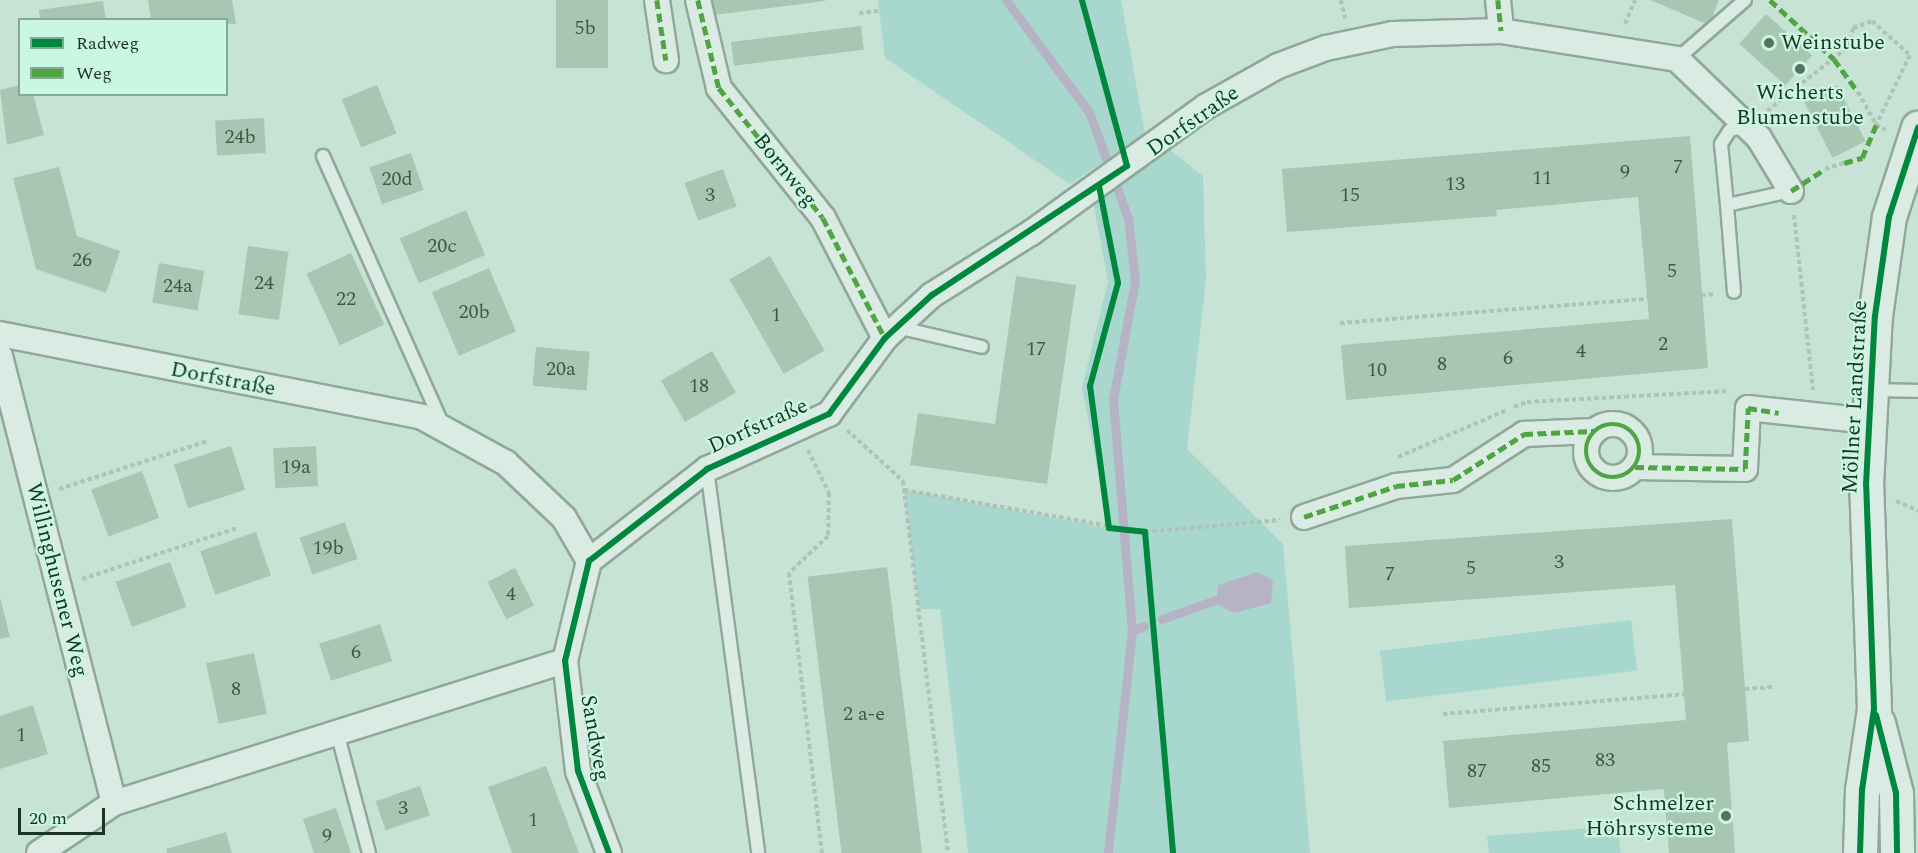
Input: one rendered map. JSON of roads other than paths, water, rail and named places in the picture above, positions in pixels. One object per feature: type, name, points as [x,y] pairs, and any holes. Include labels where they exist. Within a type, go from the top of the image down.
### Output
[{"type":"main road","name":"Möllner Landstraße","points":[[1860,853],[1862,790],[1874,710],[1870,406],[1883,245],[1907,131]]},
{"type":"main road","name":"Möllner Landstraße","points":[[1874,710],[1896,793],[1897,853]]},
{"type":"street","points":[[657,0],[666,60]]},
{"type":"street","name":"Bornweg","points":[[698,0],[719,88],[823,218],[891,333]]},
{"type":"street","points":[[1498,0],[1501,31]]},
{"type":"street","name":"Dorfstraße","points":[[0,334],[422,417],[506,463],[564,518],[589,561],[707,469],[829,414],[891,333],[932,296],[1099,186],[1205,106],[1278,66],[1326,48],[1443,30],[1501,31],[1677,59]]},
{"type":"street","points":[[1677,59],[1747,126],[1791,191]]},
{"type":"street","name":"Willinghusener Weg","points":[[0,356],[114,803]]},
{"type":"street","points":[[1594,431],[1586,456],[1595,471],[1611,478],[1635,467],[1745,469],[1748,408],[1813,418],[1870,406]]},
{"type":"street","points":[[1304,518],[1396,486],[1453,480],[1524,434],[1594,431],[1619,424],[1634,434],[1641,451],[1635,467]]},
{"type":"street","points":[[39,853],[114,803],[565,661],[589,561]]},
{"type":"street","name":"Sandweg","points":[[565,661],[578,771],[609,853]]},
{"type":"lane","points":[[1677,59],[1744,0]]},
{"type":"lane","points":[[1734,292],[1721,144],[1730,130],[1747,126]]},
{"type":"lane","points":[[323,156],[444,429]]},
{"type":"lane","points":[[1727,205],[1791,191]]},
{"type":"lane","points":[[891,333],[982,347]]},
{"type":"lane","points":[[1870,406],[1918,391]]},
{"type":"lane","points":[[707,469],[758,853]]},
{"type":"lane","points":[[337,732],[369,853]]},
{"type":"waterway","points":[[1006,0],[1089,112],[1128,218],[1135,281],[1113,400],[1132,631],[1108,853]]},
{"type":"waterway","points":[[1162,619],[1215,600]]},
{"type":"waterway","points":[[1132,631],[1144,626]]},
{"type":"place","name":"Weinstube","points":[[1769,43]]},
{"type":"place","name":"Wicherts Blumenstube","points":[[1800,69]]},
{"type":"place","name":"Schmelzer Höhrsysteme","points":[[1726,816]]}]
